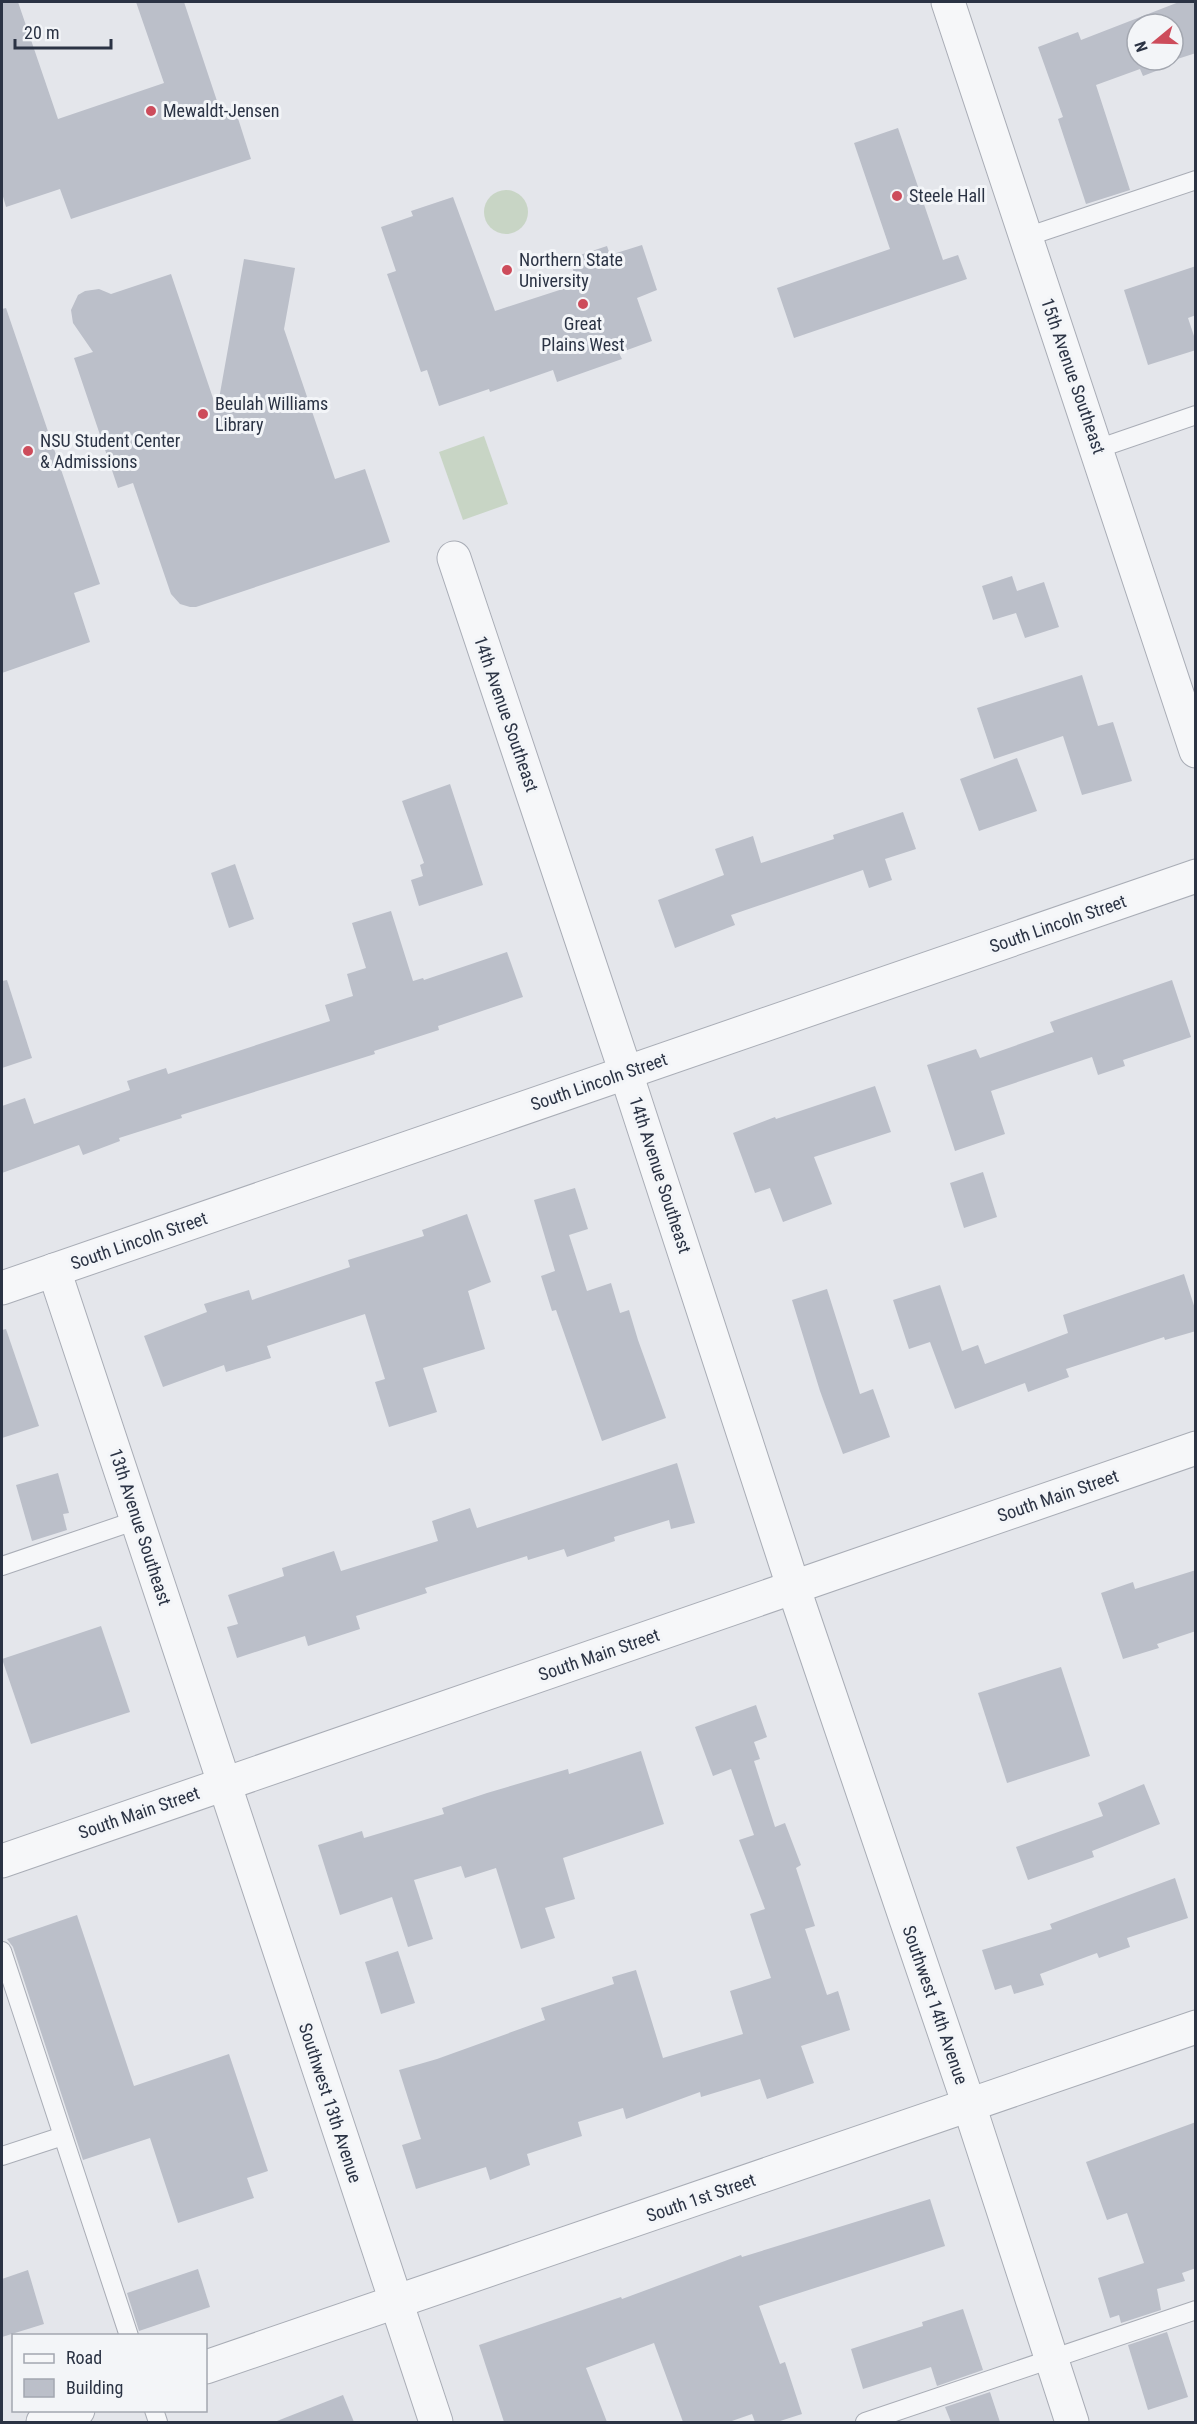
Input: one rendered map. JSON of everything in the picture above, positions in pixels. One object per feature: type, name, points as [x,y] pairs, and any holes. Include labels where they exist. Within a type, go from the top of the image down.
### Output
[{"type":"street","name":"15th Avenue Southeast","points":[[948,2],[1196,751]]},
{"type":"street","name":"14th Avenue Southeast","points":[[454,558],[626,1073],[794,1588]]},
{"type":"street","name":"South Lincoln Street","points":[[2,1288],[1196,876]]},
{"type":"street","name":"13th Avenue Southeast","points":[[54,1270],[225,1783]]},
{"type":"street","name":"South Main Street","points":[[2,1861],[1196,1448]]},
{"type":"street","name":"Southwest 14th Avenue","points":[[794,1588],[969,2105],[1072,2422]]},
{"type":"street","name":"Southwest 13th Avenue","points":[[225,1783],[436,2422]]},
{"type":"street","name":"South 1st Street","points":[[207,2367],[1196,2027]]},
{"type":"street","points":[[43,2422],[72,2412]]},
{"type":"lane","points":[[1026,237],[1196,180]]},
{"type":"lane","points":[[1097,449],[1196,415]]},
{"type":"lane","points":[[2,1566],[137,1520]]},
{"type":"lane","points":[[2,1951],[128,2334]]},
{"type":"lane","points":[[2,2156],[63,2136]]},
{"type":"lane","points":[[865,2422],[1196,2310]]},
{"type":"green space","points":[[506,190],[522,196],[528,212],[522,228],[506,234],[490,228],[484,212],[490,196]]},
{"type":"green space","points":[[484,436],[508,504],[463,520],[439,452]]},
{"type":"building","name":"Mewaldt-Jensen","points":[[2,2],[18,2],[58,119],[164,83],[136,2],[184,2],[221,113],[235,109],[251,159],[71,219],[60,189],[6,207],[2,193]]},
{"type":"building","points":[[1179,2],[1196,2],[1196,53],[1185,57],[1185,12],[1153,12]]},
{"type":"building","points":[[1125,23],[1125,72],[1132,72],[1096,85],[1130,190],[1086,204],[1058,119],[1063,117],[1038,47],[1078,32],[1081,40]]},
{"type":"building","points":[[1141,72],[1153,72],[1143,76]]},
{"type":"building","name":"Steele Hall","points":[[898,128],[943,260],[958,255],[967,279],[794,338],[777,288],[890,249],[854,143]]},
{"type":"building","name":"Great Plains West","points":[[453,197],[495,311],[578,284],[570,261],[578,259],[577,256],[607,246],[610,255],[642,245],[657,290],[637,298],[652,341],[619,353],[622,359],[557,382],[553,370],[490,392],[489,389],[439,406],[427,370],[421,372],[387,274],[396,271],[381,227],[413,216],[411,211]]},
{"type":"building","name":"Beulah Williams Library","points":[[244,259],[295,268],[284,329],[335,479],[365,469],[390,542],[196,607],[190,607],[180,604],[171,594],[133,483],[118,488],[74,358],[93,352],[73,323],[71,310],[78,295],[85,291],[99,289],[111,294],[171,274],[217,410]]},
{"type":"building","points":[[1196,266],[1196,315],[1188,318],[1196,342],[1196,350],[1148,365],[1124,290]]},
{"type":"building","name":"NSU Student Center & Admissions","points":[[6,308],[100,584],[74,593],[90,642],[2,673],[2,309]]},
{"type":"building","points":[[1012,576],[1017,591],[1044,582],[1059,627],[1025,638],[1016,613],[993,620],[982,586]]},
{"type":"building","points":[[1082,675],[1098,726],[1113,722],[1132,781],[1082,795],[1063,736],[994,759],[977,708]]},
{"type":"building","points":[[1017,758],[1037,811],[979,831],[960,779]]},
{"type":"building","points":[[450,784],[483,885],[419,906],[411,880],[423,876],[420,865],[424,863],[402,801]]},
{"type":"building","points":[[903,812],[916,849],[885,859],[892,880],[869,888],[863,870],[731,915],[735,925],[675,948],[658,900],[724,875],[715,849],[753,836],[761,863],[834,839],[833,835]]},
{"type":"building","points":[[235,864],[254,919],[229,928],[211,873]]},
{"type":"building","points":[[391,911],[413,981],[423,978],[424,980],[507,952],[523,997],[438,1026],[439,1030],[374,1051],[375,1054],[181,1115],[182,1118],[119,1138],[120,1141],[83,1155],[79,1145],[2,1173],[2,1106],[25,1098],[34,1124],[130,1090],[127,1081],[166,1068],[168,1074],[330,1021],[325,1005],[353,996],[347,974],[366,968],[352,923]]},
{"type":"building","points":[[7,980],[32,1058],[2,1068],[2,981]]},
{"type":"building","points":[[1172,980],[1191,1037],[1123,1060],[1125,1066],[1098,1075],[1092,1057],[991,1091],[1005,1134],[955,1151],[927,1065],[976,1049],[980,1058],[1054,1032],[1050,1022]]},
{"type":"building","points":[[875,1086],[891,1132],[814,1157],[832,1204],[783,1222],[770,1188],[755,1193],[733,1133],[775,1117],[776,1119]]},
{"type":"building","points":[[983,1172],[997,1217],[964,1228],[950,1183]]},
{"type":"building","points":[[575,1188],[588,1229],[569,1235],[587,1291],[611,1283],[620,1313],[629,1310],[666,1418],[602,1441],[556,1310],[552,1311],[541,1276],[555,1271],[534,1200]]},
{"type":"building","points":[[467,1214],[491,1282],[468,1291],[485,1349],[423,1368],[437,1412],[389,1427],[375,1382],[385,1379],[365,1314],[267,1346],[271,1358],[226,1372],[224,1365],[163,1387],[144,1336],[207,1312],[204,1304],[249,1290],[252,1300],[350,1267],[348,1260],[424,1236],[422,1230]]},
{"type":"building","points":[[1184,1274],[1196,1312],[1196,1331],[1165,1340],[1164,1337],[1066,1369],[1069,1377],[1028,1392],[1025,1383],[955,1409],[930,1342],[909,1349],[893,1300],[940,1285],[962,1351],[978,1345],[985,1364],[1068,1333],[1063,1315]]},
{"type":"building","points":[[827,1289],[860,1394],[873,1389],[890,1437],[843,1454],[820,1391],[792,1300]]},
{"type":"building","points":[[6,1329],[39,1426],[2,1438],[2,1330]]},
{"type":"building","points":[[677,1463],[695,1523],[671,1529],[669,1520],[614,1537],[615,1541],[567,1557],[564,1549],[528,1560],[527,1556],[425,1588],[427,1593],[356,1616],[360,1629],[308,1646],[305,1636],[237,1658],[227,1627],[238,1624],[228,1595],[284,1576],[282,1568],[334,1551],[341,1571],[438,1541],[432,1521],[470,1508],[477,1528]]},
{"type":"building","points":[[58,1473],[69,1513],[63,1514],[67,1530],[32,1541],[16,1485]]},
{"type":"building","points":[[1196,1570],[1196,1631],[1157,1644],[1159,1648],[1123,1659],[1101,1593],[1133,1582],[1135,1589]]},
{"type":"building","points":[[101,1626],[130,1712],[31,1744],[2,1659]]},
{"type":"building","points":[[1061,1667],[1090,1756],[1007,1783],[978,1693]]},
{"type":"building","points":[[756,1705],[767,1737],[754,1742],[760,1759],[754,1761],[775,1827],[785,1823],[801,1865],[796,1868],[815,1926],[805,1929],[827,1995],[838,1991],[850,2030],[801,2046],[814,2083],[767,2099],[760,2079],[701,2097],[700,2092],[626,2119],[623,2108],[578,2122],[582,2136],[527,2154],[530,2165],[490,2180],[486,2167],[416,2189],[402,2145],[421,2139],[399,2070],[437,2059],[545,2020],[541,2008],[614,1984],[612,1977],[636,1970],[663,2058],[743,2034],[730,1991],[771,1978],[750,1914],[765,1909],[739,1840],[754,1835],[731,1769],[713,1776],[695,1727]]},
{"type":"building","points":[[641,1751],[664,1824],[563,1858],[575,1899],[545,1908],[555,1938],[521,1949],[496,1868],[465,1878],[461,1866],[414,1880],[433,1939],[408,1947],[392,1897],[340,1915],[318,1845],[362,1831],[364,1838],[444,1814],[442,1808],[487,1793],[568,1769],[569,1774]]},
{"type":"building","points":[[1144,1784],[1160,1824],[1092,1851],[1094,1857],[1028,1880],[1016,1847],[1103,1816],[1098,1803]]},
{"type":"building","points":[[1175,1878],[1188,1918],[1127,1938],[1130,1947],[1099,1958],[1097,1953],[1040,1974],[1044,1985],[1014,1994],[1011,1985],[995,1990],[982,1950],[1052,1929],[1050,1924]]},
{"type":"building","points":[[77,1915],[134,2086],[229,2054],[268,2171],[247,2178],[254,2198],[178,2223],[150,2138],[83,2160],[13,1947],[7,1939]]},
{"type":"building","points":[[398,1951],[415,2003],[381,2014],[365,1962]]},
{"type":"building","points":[[1196,2122],[1196,2268],[1182,2273],[1185,2281],[1157,2289],[1161,2310],[1121,2323],[1119,2315],[1110,2318],[1098,2278],[1144,2263],[1127,2213],[1107,2220],[1086,2162]]},
{"type":"building","points":[[930,2199],[945,2246],[759,2306],[780,2364],[785,2362],[802,2414],[777,2422],[755,2422],[752,2414],[729,2422],[683,2422],[654,2343],[586,2368],[607,2422],[504,2422],[479,2345],[621,2297],[622,2299],[741,2255],[742,2257]]},
{"type":"building","points":[[198,2269],[210,2307],[139,2331],[127,2293]]},
{"type":"building","points":[[28,2270],[44,2324],[2,2337],[2,2279]]},
{"type":"building","points":[[963,2309],[983,2370],[937,2386],[931,2367],[863,2389],[851,2349],[923,2326],[922,2322]]},
{"type":"building","points":[[1167,2332],[1188,2397],[1148,2410],[1128,2345]]},
{"type":"building","points":[[990,2392],[1000,2422],[951,2422],[945,2407]]},
{"type":"building","points":[[343,2395],[354,2422],[277,2422],[277,2421]]},
{"type":"place","name":"Mewaldt-Jensen","points":[[151,111]]},
{"type":"place","name":"Steele Hall","points":[[897,196]]},
{"type":"place","name":"Northern State University","points":[[507,270]]},
{"type":"place","name":"Great Plains West","points":[[583,304]]},
{"type":"place","name":"Beulah Williams Library","points":[[203,414]]},
{"type":"place","name":"NSU Student Center & Admissions","points":[[28,451]]}]
